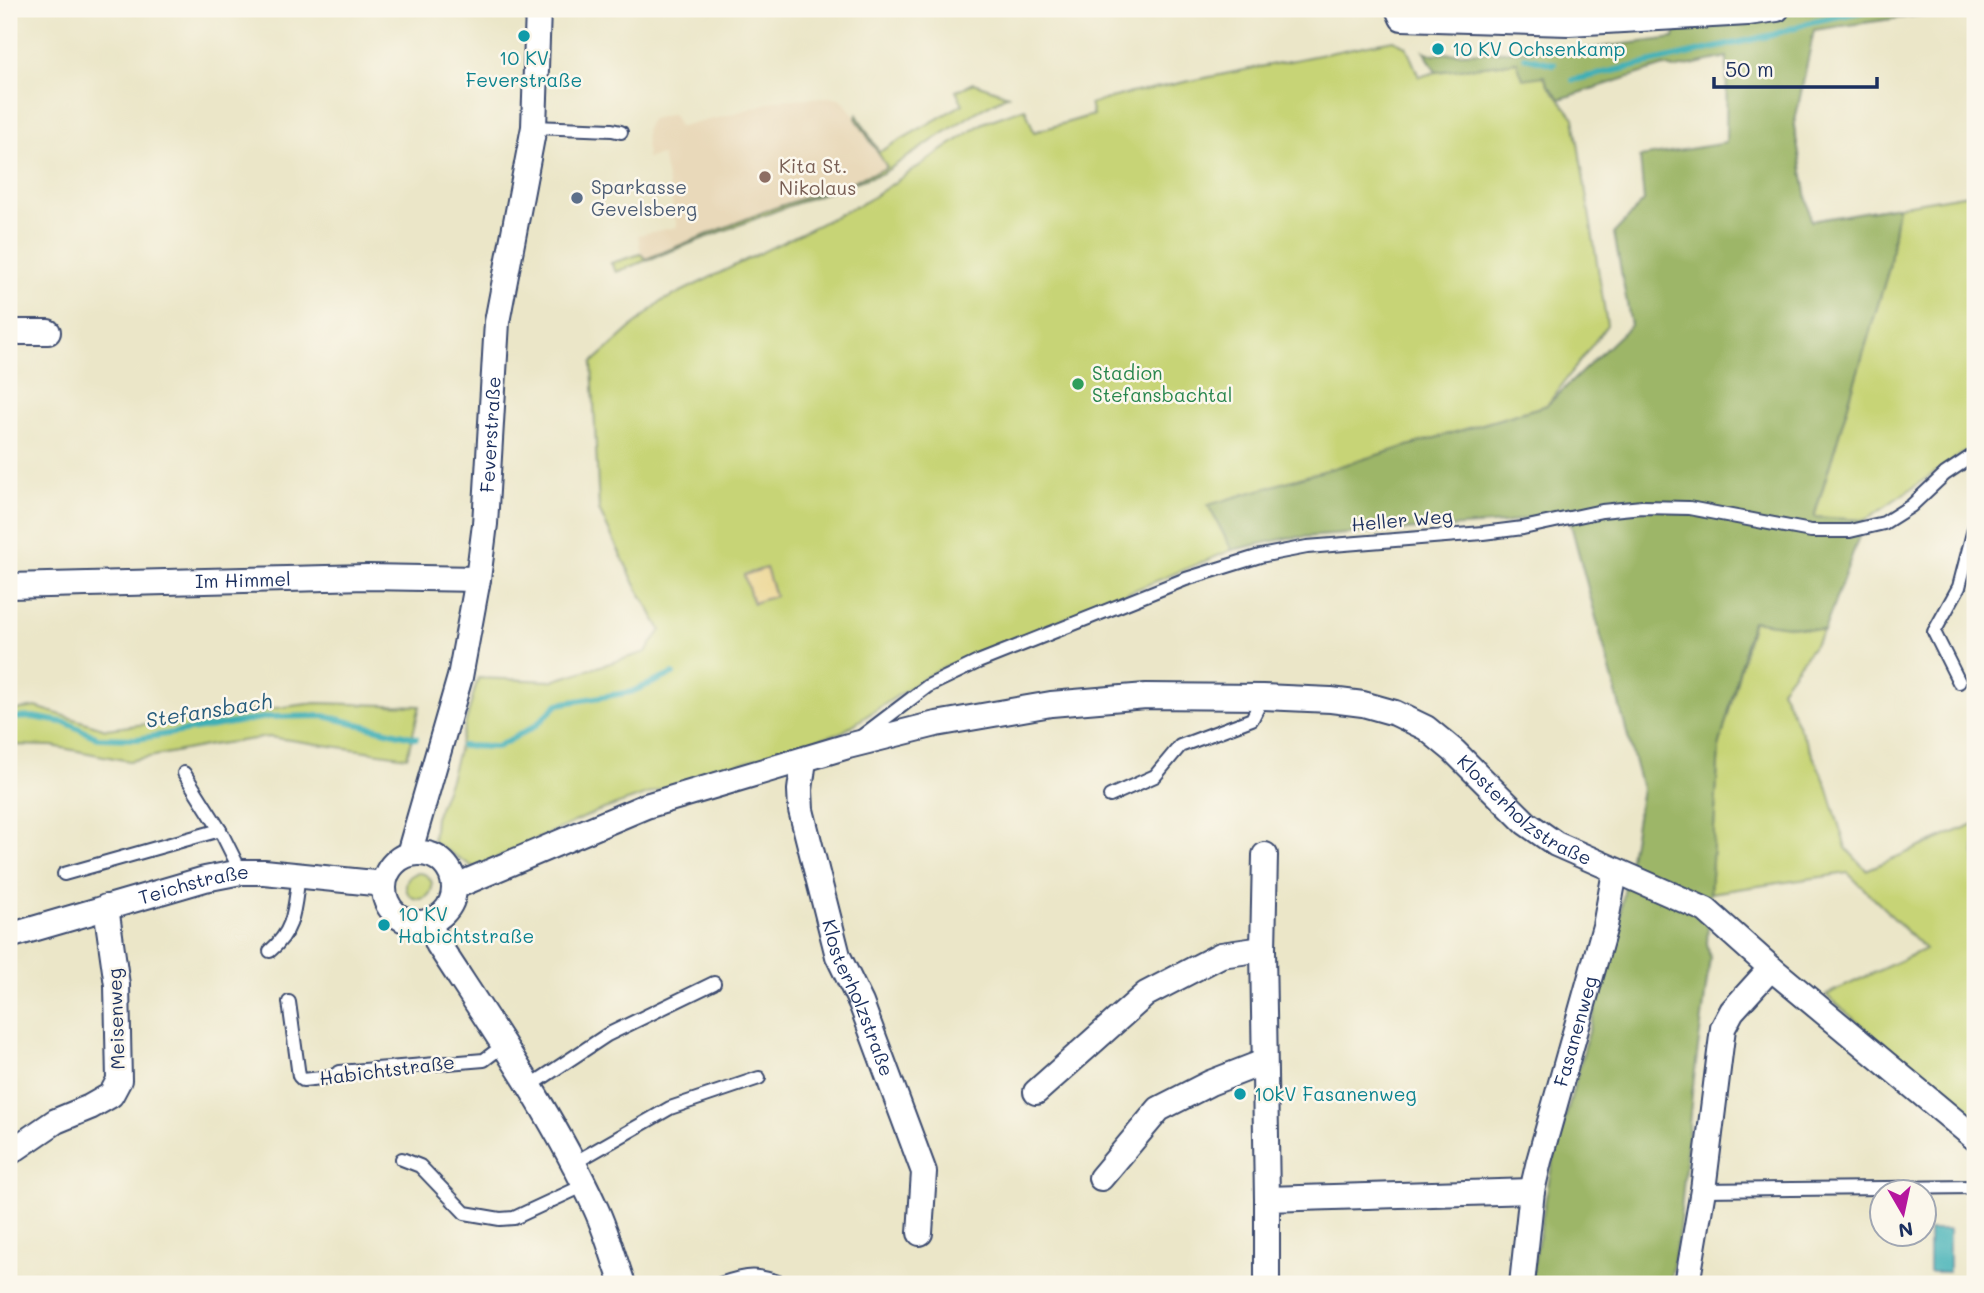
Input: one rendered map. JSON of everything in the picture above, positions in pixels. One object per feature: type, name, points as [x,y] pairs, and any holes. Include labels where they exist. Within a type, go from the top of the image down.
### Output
[{"type":"street","name":"Feverstraße","points":[[409,854],[460,677],[478,579],[485,524],[497,322],[534,127],[538,9]]},
{"type":"street","points":[[1400,13],[1569,23],[1777,9]]},
{"type":"street","points":[[9,332],[48,332]]},
{"type":"street","name":"Im Himmel","points":[[9,586],[367,577],[478,579]]},
{"type":"street","name":"Klosterholzstraße","points":[[454,887],[646,806],[848,746],[936,724],[1051,704],[1146,696],[1263,697],[1363,704],[1395,713],[1426,728],[1454,751],[1537,832],[1556,844],[1706,910],[1771,968],[1975,1138]]},
{"type":"street","name":"Klosterholzstraße","points":[[804,760],[800,790],[801,810],[838,956],[861,1003],[924,1172],[920,1233]]},
{"type":"street","points":[[422,852],[433,856],[444,863],[451,874],[454,887],[452,899],[440,916],[429,921],[410,922],[398,916],[390,908],[385,896],[387,871],[396,861],[409,854],[422,852]]},
{"type":"street","points":[[1265,855],[1263,949],[1267,1284]]},
{"type":"street","name":"Teichstraße","points":[[9,936],[205,879],[241,872],[384,884]]},
{"type":"street","name":"Fasanenweg","points":[[1522,1284],[1531,1201],[1539,1161],[1605,926],[1625,876]]},
{"type":"street","name":"Meisenweg","points":[[9,1153],[56,1121],[111,1095],[119,1080],[117,985],[106,908]]},
{"type":"street","points":[[429,921],[438,944],[530,1086],[579,1174],[598,1213],[623,1284]]},
{"type":"street","points":[[1035,1092],[1146,994],[1221,955],[1263,949]]},
{"type":"street","points":[[1687,1284],[1703,1190],[1723,1028],[1732,1011],[1771,968]]},
{"type":"street","points":[[1101,1178],[1159,1109],[1210,1083],[1265,1062]]},
{"type":"street","points":[[1267,1199],[1531,1201]]},
{"type":"lane","points":[[534,127],[621,132]]},
{"type":"lane","name":"Heller Weg","points":[[848,746],[928,686],[978,662],[1186,579],[1260,556],[1307,547],[1523,528],[1602,511],[1642,507],[1689,508],[1811,531],[1850,531],[1884,523],[1893,518],[1911,506],[1945,474],[1975,454]]},
{"type":"lane","points":[[1959,682],[1934,632],[1959,587],[1975,526]]},
{"type":"lane","points":[[1110,796],[1155,776],[1180,746],[1252,719],[1263,697]]},
{"type":"lane","points":[[184,773],[220,830],[241,872]]},
{"type":"lane","points":[[64,874],[220,830]]},
{"type":"lane","points":[[270,951],[281,942],[291,926],[299,875]]},
{"type":"lane","points":[[530,1086],[607,1035],[714,983]]},
{"type":"lane","name":"Habichtstraße","points":[[289,1003],[299,1076],[303,1080],[331,1077],[340,1072],[484,1060],[504,1045]]},
{"type":"lane","points":[[402,1159],[420,1166],[465,1213],[500,1219],[514,1218],[670,1108],[759,1078]]},
{"type":"lane","points":[[1703,1190],[1975,1187]]},
{"type":"lane","points":[[720,1284],[742,1276],[763,1276],[784,1284]]},
{"type":"shaded area","name":"Kita St. Nikolaus","points":[[839,98],[844,102],[887,167],[766,211],[645,260],[641,254],[638,235],[677,227],[662,155],[647,158],[645,131],[651,119],[673,114],[679,127],[778,100]]},
{"type":"green space","points":[[1679,9],[1963,9],[1814,30],[1794,126],[1811,221],[1898,206],[1889,268],[1814,517],[1865,520],[1824,631],[1752,621],[1719,748],[1707,943],[1710,958],[1692,1093],[1679,1231],[1670,1284],[1530,1284],[1551,1170],[1618,926],[1642,789],[1567,510],[1505,523],[1288,538],[1232,550],[1208,505],[1547,405],[1631,325],[1614,233],[1644,201],[1640,157],[1726,143],[1727,57],[1673,69],[1664,66],[1560,99],[1544,76],[1523,79],[1517,62],[1436,72],[1424,51],[1431,54],[1593,48],[1674,38]]},
{"type":"green space","name":"Stadion Stefansbachtal","points":[[1393,40],[1406,46],[1419,77],[1436,72],[1517,62],[1544,75],[1548,85],[1574,118],[1607,325],[1547,405],[1209,505],[1232,550],[934,672],[842,732],[696,777],[596,812],[475,868],[433,842],[435,818],[450,779],[478,678],[552,681],[646,652],[661,630],[599,510],[592,363],[660,302],[867,201],[983,123],[1025,108],[1034,132],[1093,115],[1090,104],[1126,94]]},
{"type":"green space","points":[[973,83],[1008,95],[976,112],[883,173],[849,184],[887,167],[856,118],[857,115],[879,152],[963,104],[956,91]]},
{"type":"green space","points":[[847,183],[616,272],[611,263],[641,254],[646,259],[766,211]]},
{"type":"green space","points":[[1975,193],[1975,445],[1865,520],[1814,518],[1889,268],[1898,206]]},
{"type":"green space","points":[[1753,621],[1824,631],[1781,689],[1826,783],[1846,848],[1866,870],[1974,824],[1975,826],[1975,1123],[1826,995],[1925,949],[1848,873],[1710,893],[1719,748]]},
{"type":"green space","points":[[316,703],[420,706],[407,757],[269,737],[129,761],[52,746],[9,745],[9,711],[36,707],[106,729]]},
{"type":"green space","points":[[419,873],[428,877],[432,886],[428,895],[419,899],[410,895],[406,886],[410,877]]},
{"type":"sand","points":[[766,568],[775,596],[753,603],[744,575]]},
{"type":"water","points":[[1938,1230],[1949,1230],[1949,1272],[1929,1272],[1929,1248],[1938,1248]]},
{"type":"waterway","points":[[1573,80],[1772,35],[1814,21],[1875,9]]},
{"type":"waterway","points":[[1525,57],[1554,64]]},
{"type":"waterway","name":"Stefansbach","points":[[462,746],[497,747],[535,726],[558,704],[631,692],[673,674]]},
{"type":"waterway","name":"Stefansbach","points":[[9,718],[33,717],[67,723],[98,738],[137,739],[268,717],[324,716],[416,738]]},
{"type":"place","name":"10 KV Feverstraße","points":[[524,36]]},
{"type":"place","name":"10 KV Ochsenkamp","points":[[1438,49]]},
{"type":"place","name":"Kita St. Nikolaus","points":[[765,177]]},
{"type":"place","name":"Sparkasse Gevelsberg","points":[[577,198]]},
{"type":"place","name":"Stadion Stefansbachtal","points":[[1078,384]]},
{"type":"place","name":"10 KV Habichtstraße","points":[[384,925]]},
{"type":"place","name":"10kV Fasanenweg","points":[[1240,1094]]}]
